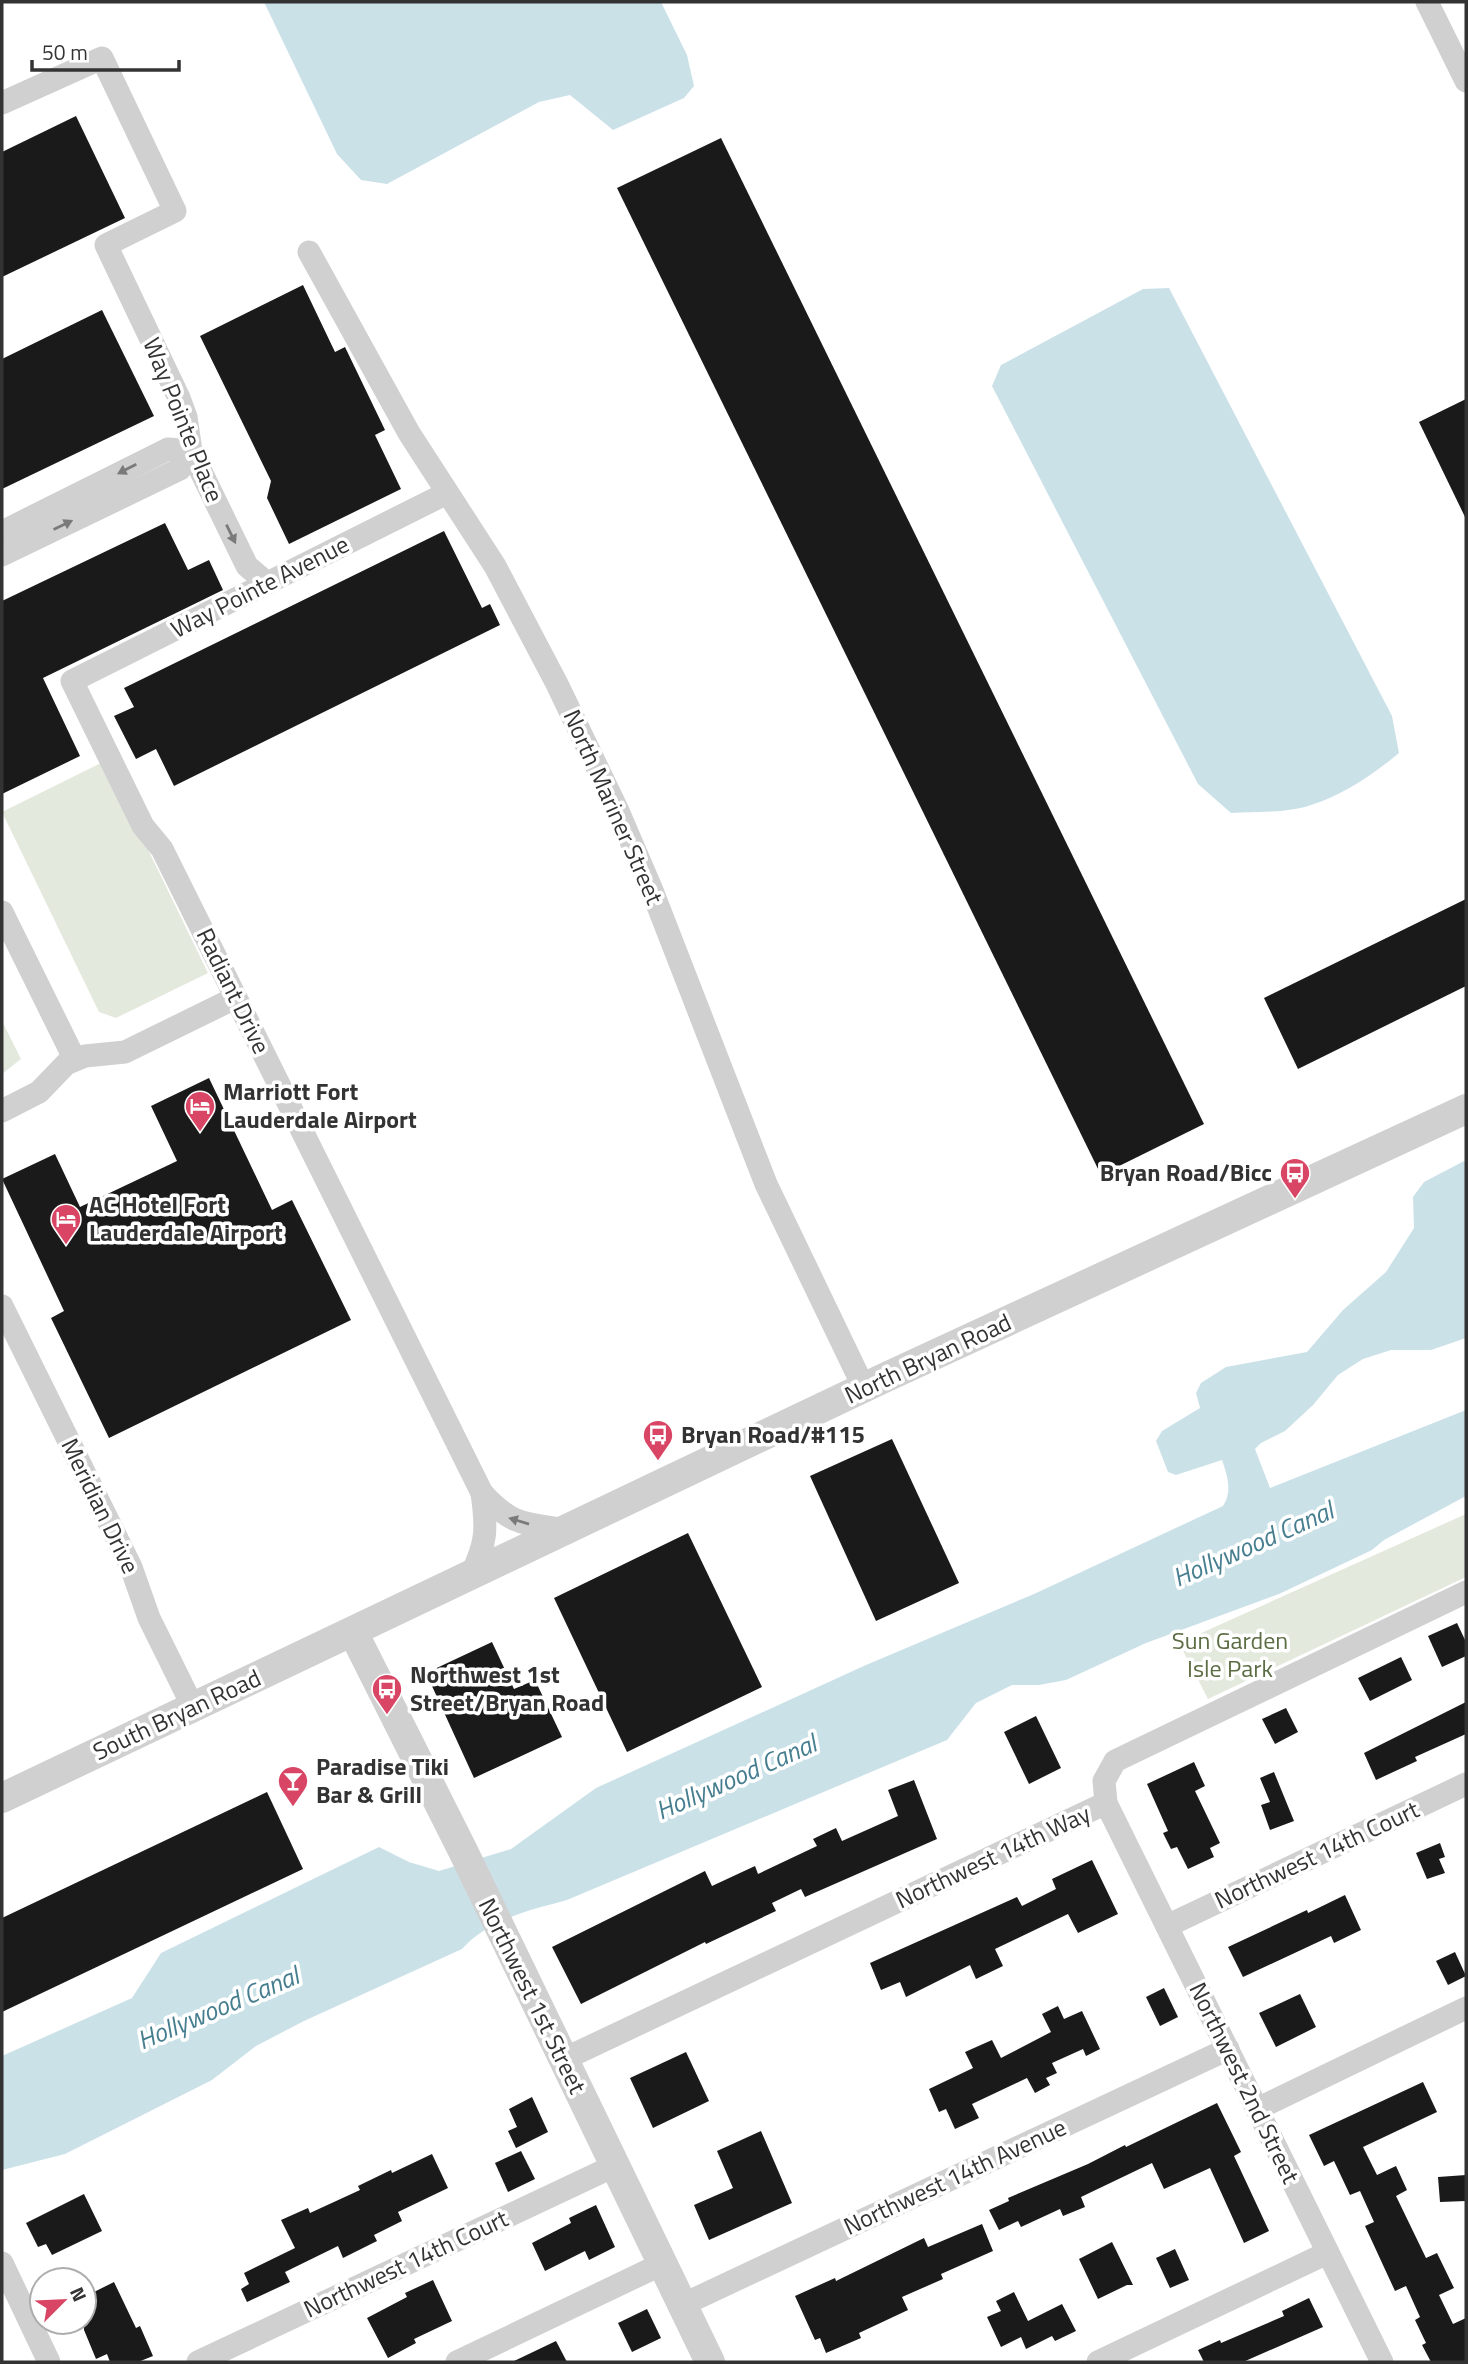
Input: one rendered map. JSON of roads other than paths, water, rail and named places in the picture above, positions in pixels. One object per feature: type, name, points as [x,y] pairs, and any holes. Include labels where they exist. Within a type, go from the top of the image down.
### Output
[{"type":"street","points":[[1427,2],[1466,81]]},
{"type":"street","name":"Way Pointe Place","points":[[2,103],[102,58],[175,211],[106,245],[179,398],[186,417],[191,451],[247,566],[267,583]]},
{"type":"street","name":"North Mariner Street","points":[[309,251],[408,433],[495,566],[557,684],[618,811],[655,898],[766,1184],[864,1388]]},
{"type":"street","points":[[2,532],[168,449],[191,451],[180,469],[2,555]]},
{"type":"street","name":"Way Pointe Avenue","points":[[72,681],[447,493]]},
{"type":"street","name":"Radiant Drive","points":[[72,681],[143,825],[162,849],[482,1493],[499,1512],[511,1520],[566,1530]]},
{"type":"street","points":[[2,912],[75,1060]]},
{"type":"street","points":[[2,1111],[39,1092],[66,1065],[75,1060],[85,1056],[125,1052],[235,998]]},
{"type":"street","name":"North Bryan Road","points":[[353,1632],[864,1388],[1466,1109]]},
{"type":"street","name":"Meridian Drive","points":[[2,1306],[131,1567],[149,1618],[193,1707]]},
{"type":"street","name":"Radiant Drive","points":[[471,1575],[486,1541],[486,1515],[482,1493]]},
{"type":"street","name":"Northwest 14th Way","points":[[562,2060],[1106,1803],[1104,1781],[1115,1761],[1466,1592]]},
{"type":"street","name":"South Bryan Road","points":[[2,1798],[353,1632]]},
{"type":"street","name":"Northwest 1st Street","points":[[353,1632],[463,1851],[710,2362]]},
{"type":"street","name":"Northwest 14th Court","points":[[1167,1926],[1466,1784]]},
{"type":"street","name":"Northwest 2nd Street","points":[[1106,1803],[1382,2362]]},
{"type":"street","points":[[1257,2109],[1466,2008]]},
{"type":"street","name":"Northwest 14th Avenue","points":[[681,2305],[1228,2049]]},
{"type":"street","name":"Northwest 14th Court","points":[[198,2362],[614,2166]]},
{"type":"street","points":[[1098,2362],[1327,2253]]},
{"type":"street","points":[[2,2263],[49,2362]]},
{"type":"street","points":[[457,2362],[662,2264]]},
{"type":"water","points":[[264,2],[661,2],[687,55],[694,86],[684,98],[613,130],[570,95],[539,102],[387,184],[361,180],[337,154]]},
{"type":"water","points":[[1169,288],[1392,716],[1399,753],[1346,790],[1302,808],[1231,813],[1198,784],[992,386],[1001,365],[1143,289]]},
{"type":"water","name":"Hollywood Canal","points":[[1466,1160],[1466,1338],[1431,1350],[1391,1350],[1363,1359],[1338,1375],[1313,1405],[1285,1431],[1255,1449],[1270,1488],[1466,1410],[1466,1496],[1384,1540],[1372,1550],[1279,1594],[1146,1643],[1066,1680],[1039,1685],[1012,1685],[976,1703],[947,1740],[567,1900],[496,1923],[462,1949],[304,2021],[256,2046],[212,2080],[65,2154],[2,2170],[2,2056],[132,1998],[161,1953],[379,1847],[409,1862],[439,1871],[511,1849],[596,1788],[866,1665],[1034,1594],[1223,1506],[1228,1489],[1222,1460],[1176,1475],[1168,1472],[1156,1441],[1162,1431],[1200,1408],[1196,1393],[1201,1383],[1226,1367],[1307,1352],[1343,1310],[1386,1272],[1414,1228],[1413,1197],[1424,1182]]},
{"type":"place","name":"Marriott Fort Lauderdale Airport","points":[[200,1133]]},
{"type":"place","name":"Bryan Road/Bicc","points":[[1295,1200]]},
{"type":"place","name":"AC Hotel Fort Lauderdale Airport","points":[[66,1246]]},
{"type":"place","name":"Bryan Road/#115","points":[[658,1462]]},
{"type":"place","name":"Northwest 1st Street/Bryan Road","points":[[387,1716]]},
{"type":"place","name":"Paradise Tiki Bar & Grill","points":[[293,1808]]},
{"type":"park label","name":"Sun Garden Isle Park","points":[[1230,1655]]}]
